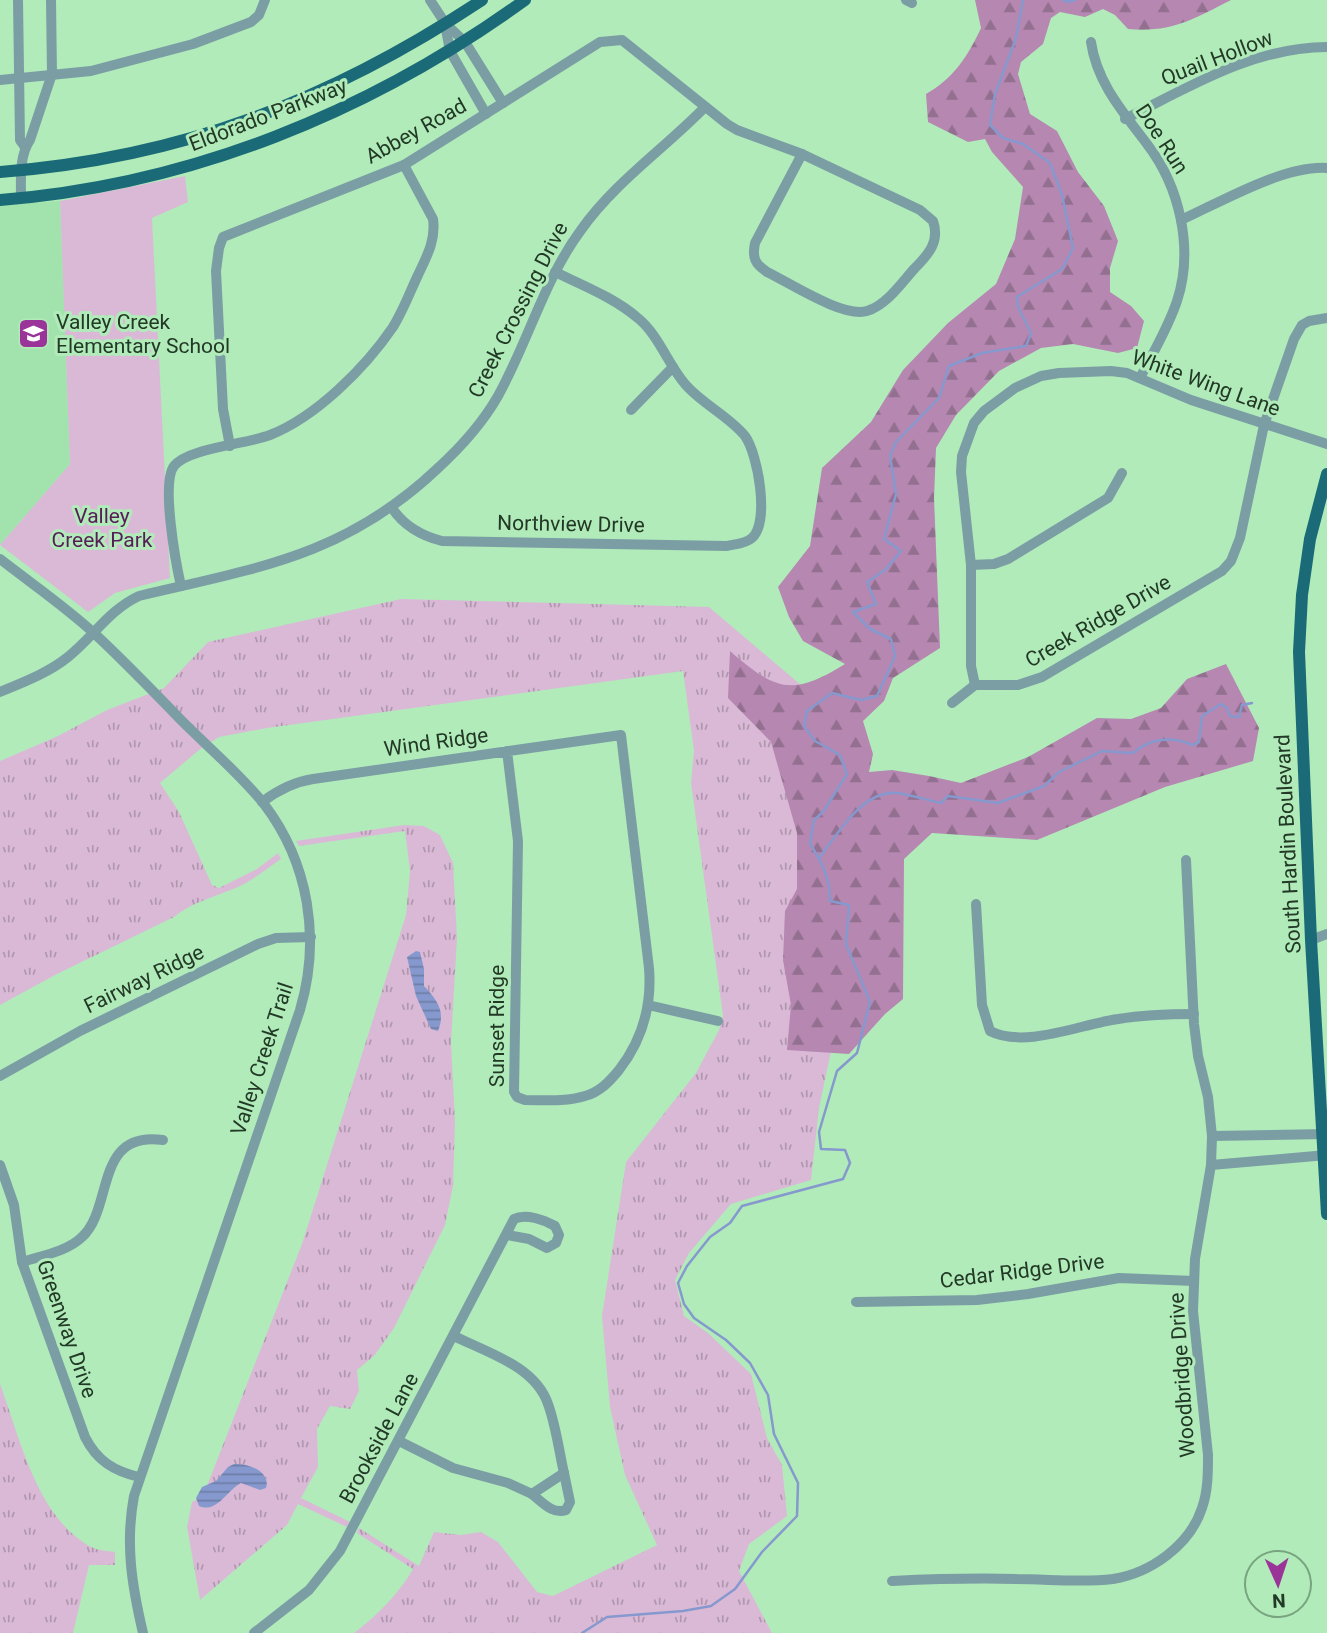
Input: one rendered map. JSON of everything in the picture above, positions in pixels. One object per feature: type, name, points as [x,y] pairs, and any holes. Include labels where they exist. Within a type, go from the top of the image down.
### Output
[{"type":"main road","name":"Eldorado Parkway","points":[[0,172],[96,161],[254,119],[358,74],[482,0]]},
{"type":"main road","name":"Eldorado Parkway","points":[[0,200],[129,181],[231,153],[337,112],[382,90],[465,42],[525,0]]},
{"type":"main road","name":"South Hardin Boulevard","points":[[1327,474],[1310,539],[1300,625],[1300,701],[1311,940],[1325,1133],[1327,1214]]},
{"type":"street","points":[[18,0],[20,140],[25,147]]},
{"type":"street","points":[[21,198],[25,147],[30,140],[52,74],[51,0]]},
{"type":"street","points":[[0,80],[90,71],[193,44],[251,22],[259,15],[265,0]]},
{"type":"street","points":[[430,0],[445,23],[465,42],[503,103]]},
{"type":"street","points":[[445,23],[450,51],[486,114]]},
{"type":"street","name":"Abbey Road","points":[[230,446],[223,409],[218,314],[217,257],[223,237],[404,165],[600,42],[622,40],[705,107]]},
{"type":"street","name":"Doe Run","points":[[1091,42],[1102,79],[1125,119],[1161,164],[1173,191],[1181,220],[1183,258],[1180,289],[1169,321],[1140,378]]},
{"type":"street","name":"Quail Hollow","points":[[1125,119],[1208,78],[1250,61],[1296,49],[1327,47]]},
{"type":"street","points":[[705,107],[737,130],[802,154],[920,210],[933,221],[936,235],[929,254],[892,293],[867,311],[843,310],[767,272],[758,266],[754,258],[755,243],[802,154]]},
{"type":"street","name":"Creek Crossing Drive","points":[[0,692],[50,670],[71,655],[104,620],[125,603],[139,596],[244,572],[301,555],[350,533],[392,508],[450,457],[489,410],[514,364],[555,272],[578,233],[603,201],[705,107]]},
{"type":"street","points":[[181,586],[172,541],[169,480],[173,467],[183,459],[268,436],[307,414],[335,392],[360,367],[392,329],[430,248],[434,228],[433,219],[404,165]]},
{"type":"street","points":[[1181,220],[1280,176],[1301,170],[1327,168]]},
{"type":"street","points":[[555,272],[599,293],[640,320],[673,367],[631,410]]},
{"type":"street","points":[[1264,425],[1298,329],[1309,321],[1327,318]]},
{"type":"street","name":"Northview Drive","points":[[392,508],[414,530],[427,538],[442,541],[727,545],[745,542],[756,532],[760,513],[760,485],[752,449],[740,431],[696,396],[673,367]]},
{"type":"street","name":"White Wing Lane","points":[[975,685],[971,666],[971,565],[961,472],[962,456],[974,423],[984,411],[1015,388],[1041,376],[1111,371],[1140,378],[1191,400],[1327,444]]},
{"type":"street","name":"Creek Ridge Drive","points":[[975,685],[1018,685],[1042,677],[1222,571],[1231,561],[1240,538],[1264,425]]},
{"type":"street","points":[[971,565],[994,564],[1008,559],[1082,514],[1108,498],[1122,473]]},
{"type":"street","name":"Valley Creek Trail","points":[[0,559],[94,633],[262,802],[284,835],[295,860],[307,902],[311,937],[308,977],[300,1010],[139,1477],[129,1522],[128,1553],[143,1633]]},
{"type":"street","points":[[951,703],[975,685]]},
{"type":"street","name":"Wind Ridge","points":[[262,802],[281,789],[302,780],[621,736]]},
{"type":"street","name":"Sunset Ridge","points":[[507,751],[518,848],[513,1088],[515,1095],[525,1100],[569,1099],[586,1096],[601,1088],[615,1075],[636,1044],[645,1024],[648,1005],[649,968],[621,736]]},
{"type":"street","name":"Woodbridge Drive","points":[[892,1581],[938,1578],[1076,1581],[1116,1578],[1148,1567],[1181,1543],[1198,1518],[1209,1479],[1206,1430],[1196,1359],[1194,1281],[1198,1233],[1211,1165],[1212,1136],[1208,1097],[1198,1056],[1186,860]]},
{"type":"street","points":[[976,904],[982,1005],[990,1031],[1000,1036],[1047,1033],[1117,1019],[1194,1013]]},
{"type":"street","points":[[1311,940],[1327,934]]},
{"type":"street","name":"Fairway Ridge","points":[[0,1076],[80,1031],[258,944],[276,938],[311,937]]},
{"type":"street","points":[[1311,940],[1327,944]]},
{"type":"street","points":[[648,1005],[718,1021]]},
{"type":"street","points":[[1212,1136],[1325,1133]]},
{"type":"street","points":[[22,1262],[80,1239],[90,1227],[117,1157],[140,1140],[163,1140]]},
{"type":"street","points":[[1211,1165],[1326,1155]]},
{"type":"street","name":"Greenway Drive","points":[[0,1165],[13,1198],[22,1262],[89,1444],[96,1456],[110,1467],[139,1477]]},
{"type":"street","name":"Brookside Lane","points":[[254,1633],[301,1597],[330,1567],[350,1535],[514,1219],[521,1216],[553,1224],[559,1235],[556,1243],[547,1248],[529,1239],[507,1235]]},
{"type":"street","name":"Cedar Ridge Drive","points":[[856,1302],[978,1300],[1119,1278],[1194,1281]]},
{"type":"street","points":[[399,1441],[453,1468],[514,1485],[533,1494],[553,1510],[566,1510],[570,1502],[549,1406],[537,1384],[516,1367],[454,1336]]},
{"type":"street","points":[[533,1494],[564,1473]]},
{"type":"shaded area","name":"Valley Creek Elementary School","points":[[60,201],[70,464],[0,545],[0,205]]},
{"type":"green space","points":[[975,0],[1231,0],[1182,23],[1143,30],[1128,29],[1115,15],[1103,9],[1085,17],[1060,12],[1051,18],[1043,44],[1021,62],[1018,74],[1030,114],[1057,131],[1078,172],[1104,206],[1118,241],[1110,268],[1110,292],[1131,306],[1144,321],[1137,348],[1118,353],[1073,344],[1041,348],[999,371],[956,415],[936,448],[934,498],[940,648],[893,678],[884,701],[863,721],[873,754],[869,772],[892,770],[961,783],[1028,757],[1097,718],[1131,719],[1161,708],[1187,679],[1226,664],[1259,728],[1253,761],[1165,787],[1037,840],[932,833],[904,859],[903,999],[885,1014],[849,1054],[787,1050],[791,1005],[783,960],[785,911],[797,889],[797,833],[771,742],[728,698],[730,651],[760,675],[785,685],[811,682],[845,664],[803,641],[789,617],[778,587],[810,546],[822,468],[871,422],[903,370],[948,323],[996,284],[1015,239],[1023,187],[992,152],[985,139],[968,142],[928,122],[926,94],[959,66],[981,28]]},
{"type":"green space","name":"Valley Creek Park","points":[[185,176],[188,202],[152,218],[170,578],[115,593],[88,612],[0,545],[70,464],[60,201]]},
{"type":"green space","points":[[401,599],[709,607],[802,686],[829,772],[833,1042],[819,1108],[811,1180],[731,1204],[689,1253],[675,1280],[684,1316],[708,1333],[751,1374],[767,1438],[782,1465],[787,1516],[749,1544],[739,1571],[772,1633],[354,1633],[387,1604],[413,1569],[357,1533],[359,1528],[419,1566],[434,1532],[461,1535],[481,1532],[498,1542],[537,1592],[553,1596],[657,1545],[625,1475],[610,1407],[602,1316],[626,1162],[696,1073],[719,1030],[723,1016],[691,783],[694,751],[683,671],[267,728],[219,737],[160,783],[179,812],[212,885],[219,888],[257,869],[278,853],[281,859],[244,884],[190,906],[174,917],[0,1005],[0,761],[58,736],[107,710],[164,688],[208,642]]},
{"type":"green space","points":[[404,825],[424,826],[440,835],[453,863],[457,938],[451,1042],[455,1122],[453,1186],[445,1225],[394,1328],[374,1356],[357,1370],[359,1391],[350,1409],[330,1406],[317,1429],[318,1467],[301,1498],[350,1522],[347,1527],[298,1504],[287,1525],[200,1600],[187,1527],[192,1502],[203,1496],[302,1244],[406,915],[410,871],[405,831],[299,846],[296,841]]},
{"type":"green space","points":[[0,1384],[32,1474],[56,1515],[71,1532],[89,1546],[115,1552],[115,1565],[89,1565],[73,1633],[0,1633]]},
{"type":"water","points":[[416,951],[420,952],[424,969],[424,986],[441,1012],[438,1031],[431,1029],[416,996],[407,957]]},
{"type":"water","points":[[234,1464],[246,1465],[262,1473],[267,1482],[266,1488],[260,1490],[241,1483],[217,1504],[205,1508],[199,1506],[196,1498],[202,1487],[216,1481]]},
{"type":"waterway","points":[[582,1633],[607,1617],[711,1606],[735,1589],[762,1552],[797,1516],[798,1483],[774,1434],[768,1395],[750,1363],[726,1340],[694,1318],[684,1304],[678,1283],[687,1266],[710,1237],[730,1223],[742,1206],[843,1179],[850,1163],[845,1150],[821,1149],[819,1132],[837,1071],[857,1053],[870,1002],[846,944],[849,905],[830,901],[829,885],[810,844],[814,820],[823,812],[847,774],[840,755],[815,741],[804,726],[807,711],[832,693],[861,700],[877,696],[895,656],[891,639],[870,629],[853,612],[876,604],[867,582],[885,570],[901,551],[884,539],[896,494],[890,456],[896,442],[939,398],[949,366],[982,353],[1026,346],[1031,333],[1018,307],[1017,297],[1062,269],[1073,248],[1062,195],[1050,163],[1023,144],[1003,138],[990,125],[995,94],[1016,38],[1023,0]]},
{"type":"waterway","points":[[1063,0],[1075,0]]},
{"type":"waterway","points":[[819,858],[852,815],[884,794],[897,793],[941,803],[948,796],[998,803],[1044,786],[1059,772],[1102,751],[1133,753],[1147,744],[1161,740],[1177,740],[1192,745],[1199,742],[1202,716],[1221,704],[1227,708],[1230,716],[1239,717],[1242,705],[1252,703]]},
{"type":"place","name":"Valley Creek Elementary School","points":[[33,334]]}]
